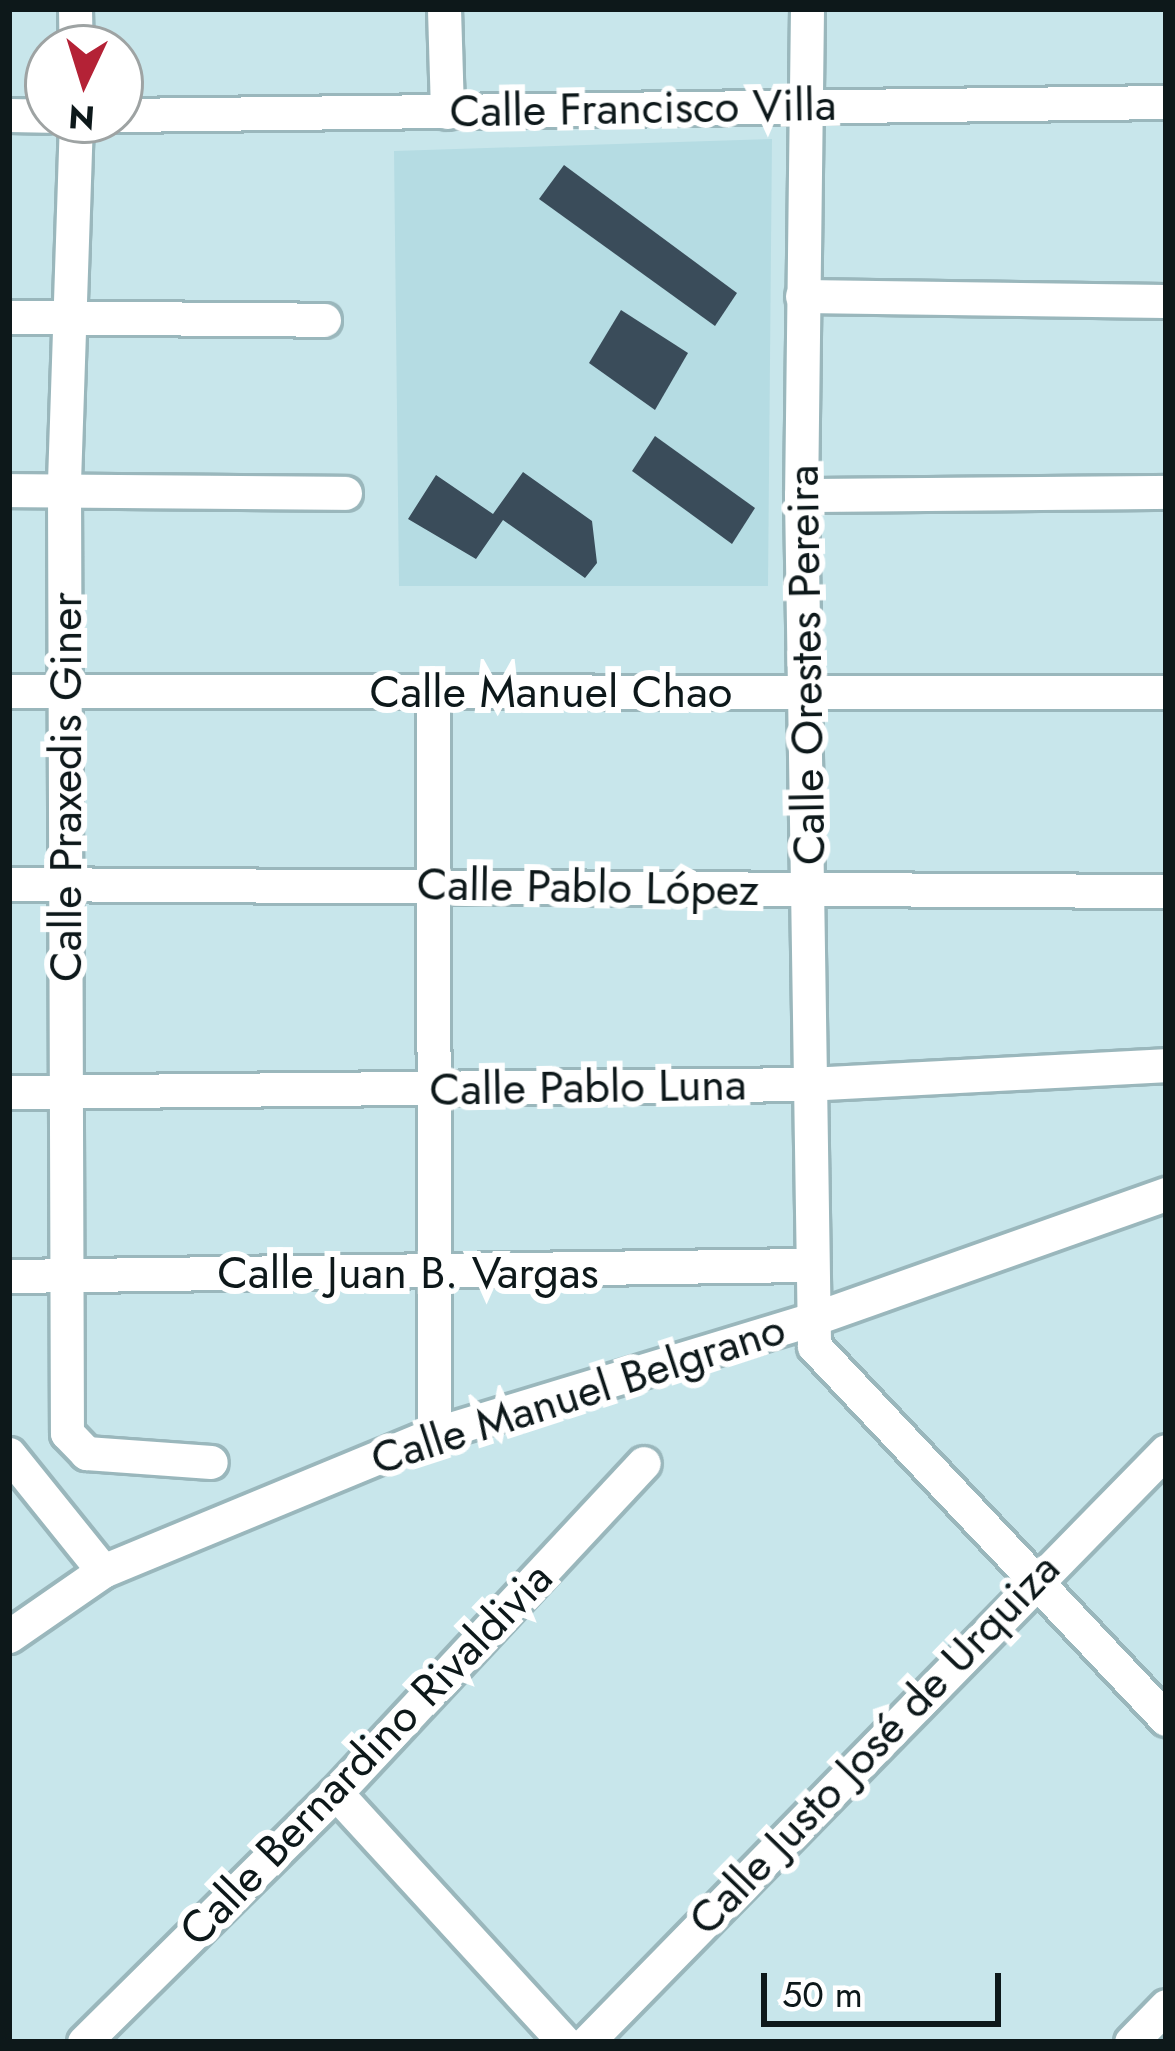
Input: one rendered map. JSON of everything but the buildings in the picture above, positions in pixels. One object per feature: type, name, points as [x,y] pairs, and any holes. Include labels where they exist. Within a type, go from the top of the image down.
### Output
[{"type":"street","points":[[444,9],[447,112]]},
{"type":"street","name":"Calle Orestes Pereira","points":[[807,9],[801,495],[811,893],[809,1320]]},
{"type":"street","name":"Calle Francisco Villa","points":[[144,115],[1166,101]]},
{"type":"street","name":"Calle Praxedis Giner","points":[[75,144],[64,489],[69,885],[61,1274],[67,1433],[78,1450],[211,1462]]},
{"type":"street","points":[[802,296],[1166,301]]},
{"type":"street","points":[[9,317],[324,320]]},
{"type":"street","points":[[9,490],[345,493]]},
{"type":"street","points":[[801,495],[1166,493]]},
{"type":"street","points":[[433,689],[429,1090],[434,1434]]},
{"type":"street","name":"Calle Manuel Chao","points":[[9,691],[1166,692]]},
{"type":"street","name":"Calle Pablo López","points":[[9,884],[431,882],[811,893],[1166,891]]},
{"type":"street","name":"Calle Pablo Luna","points":[[9,1092],[807,1084],[1166,1065]]},
{"type":"street","name":"Calle Manuel Belgrano","points":[[9,1636],[103,1571],[434,1434],[809,1320],[1166,1194]]},
{"type":"street","name":"Calle Juan B. Vargas","points":[[9,1276],[430,1274],[806,1265]]},
{"type":"street","points":[[809,1320],[828,1364],[1038,1572],[1166,1719]]},
{"type":"street","name":"Calle Justo José de Urquiza","points":[[587,2042],[1038,1572],[1166,1451]]},
{"type":"street","points":[[9,1454],[103,1571]]},
{"type":"street","name":"Calle Bernardino Rivaldivia","points":[[84,2042],[336,1793],[644,1462]]},
{"type":"street","points":[[336,1793],[564,2042]]},
{"type":"street","points":[[1131,2042],[1166,2006]]},
{"type":"shaded area","points":[[772,139],[768,586],[399,586],[394,151]]}]
